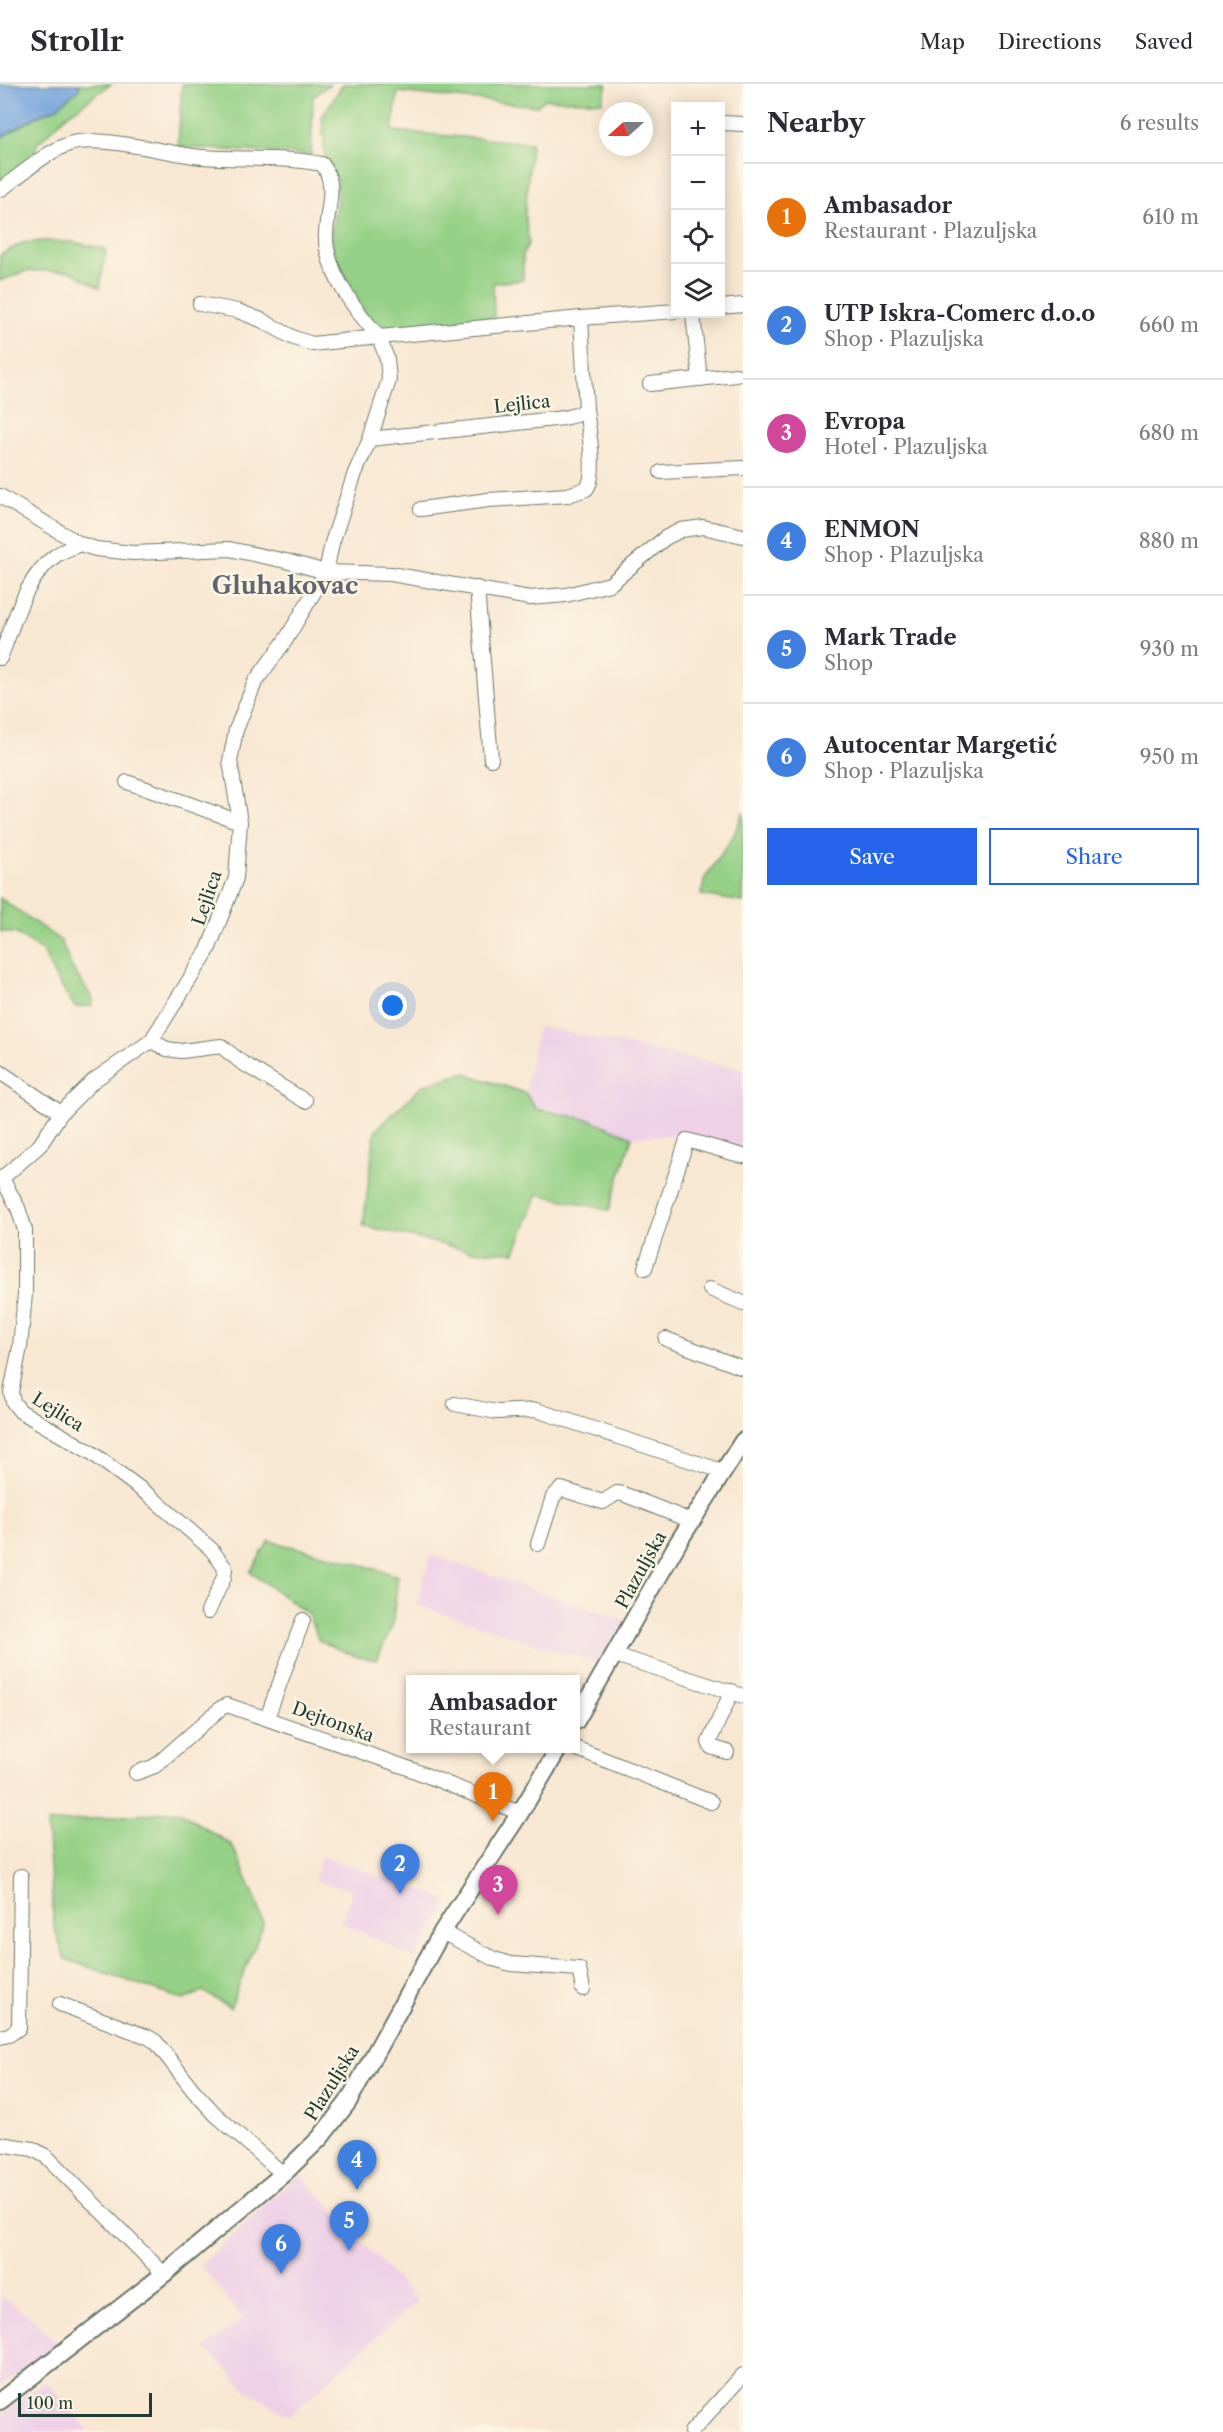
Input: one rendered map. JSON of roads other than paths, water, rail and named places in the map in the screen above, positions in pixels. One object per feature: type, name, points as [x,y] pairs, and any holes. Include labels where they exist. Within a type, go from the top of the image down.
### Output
[{"type":"main road","name":"Plazuljska","points":[[580,1714],[691,1521],[743,1441]]},
{"type":"main road","name":"Plazuljska","points":[[0,2401],[164,2274],[283,2174],[320,2138],[348,2102],[442,1932],[557,1753]]},
{"type":"street","points":[[725,123],[743,124]]},
{"type":"street","points":[[0,190],[59,149],[83,142],[140,147],[201,157],[322,164],[329,173],[331,187],[325,231],[327,251],[358,313],[379,337]]},
{"type":"street","points":[[200,304],[238,311],[261,320],[294,338],[312,344],[671,310]]},
{"type":"street","points":[[725,307],[743,305]]},
{"type":"street","points":[[421,509],[488,500],[568,495],[586,489],[590,485],[581,318]]},
{"type":"street","points":[[693,318],[700,379]]},
{"type":"street","name":"Lejlica","points":[[208,1612],[224,1576],[225,1568],[211,1549],[121,1475],[92,1454],[20,1411],[13,1402],[11,1392],[20,1347],[25,1294],[25,1230],[18,1208],[1,1179],[40,1145],[61,1113],[93,1081],[151,1041],[208,950],[236,878],[240,822],[230,761],[236,730],[255,682],[285,641],[326,572],[332,543],[355,473],[370,439],[390,373],[379,337]]},
{"type":"street","points":[[650,384],[736,375]]},
{"type":"street","name":"Lejlica","points":[[370,439],[572,417],[586,410]]},
{"type":"street","points":[[661,472],[743,468]]},
{"type":"street","points":[[0,496],[80,544],[96,549],[133,553],[229,549],[326,572],[391,574],[530,598],[566,595],[610,584],[665,538],[681,530],[703,527],[743,536]]},
{"type":"street","points":[[0,658],[25,596],[39,570],[56,555],[80,544]]},
{"type":"street","points":[[477,588],[491,759]]},
{"type":"street","points":[[127,782],[240,822]]},
{"type":"street","points":[[151,1041],[167,1049],[182,1051],[221,1046],[241,1062],[305,1101]]},
{"type":"street","points":[[0,1072],[61,1113]]},
{"type":"street","points":[[645,1269],[687,1140],[743,1156]]},
{"type":"street","points":[[710,1289],[743,1303]]},
{"type":"street","points":[[666,1339],[743,1368]]},
{"type":"street","points":[[455,1404],[496,1412],[536,1410],[722,1471]]},
{"type":"street","points":[[538,1544],[553,1497],[561,1489],[603,1502],[617,1493],[623,1494],[691,1521]]},
{"type":"street","name":"Dejtonska","points":[[267,1718],[303,1620]]},
{"type":"street","points":[[615,1654],[737,1693],[709,1742],[711,1747],[727,1752]]},
{"type":"street","name":"Dejtonska","points":[[136,1773],[155,1766],[223,1706],[227,1705],[408,1768],[520,1813]]},
{"type":"street","points":[[580,1751],[711,1802]]},
{"type":"street","points":[[0,2037],[9,2036],[19,2028],[21,1876]]},
{"type":"street","points":[[442,1932],[494,1959],[511,1964],[579,1969],[583,1989]]},
{"type":"street","points":[[60,2004],[156,2042],[193,2090],[216,2115],[283,2174]]},
{"type":"street","points":[[0,2144],[33,2150],[47,2157],[164,2274]]},
{"type":"street","points":[[691,2432],[743,2375]]},
{"type":"water","points":[[0,84],[80,84],[78,90],[56,108],[35,117],[0,138]]},
{"type":"place","name":"Ambasador","points":[[493,1822]]},
{"type":"place","name":"UTP Iskra-Comerc d.o.o","points":[[400,1894]]},
{"type":"place","name":"Evropa","points":[[498,1915]]},
{"type":"place","name":"ENMON","points":[[357,2190]]},
{"type":"place","name":"Mark Trade","points":[[349,2251]]},
{"type":"place","name":"Autocentar Margetić","points":[[281,2274]]},
{"type":"district","name":"Gluhakovac","points":[[285,586]]}]
